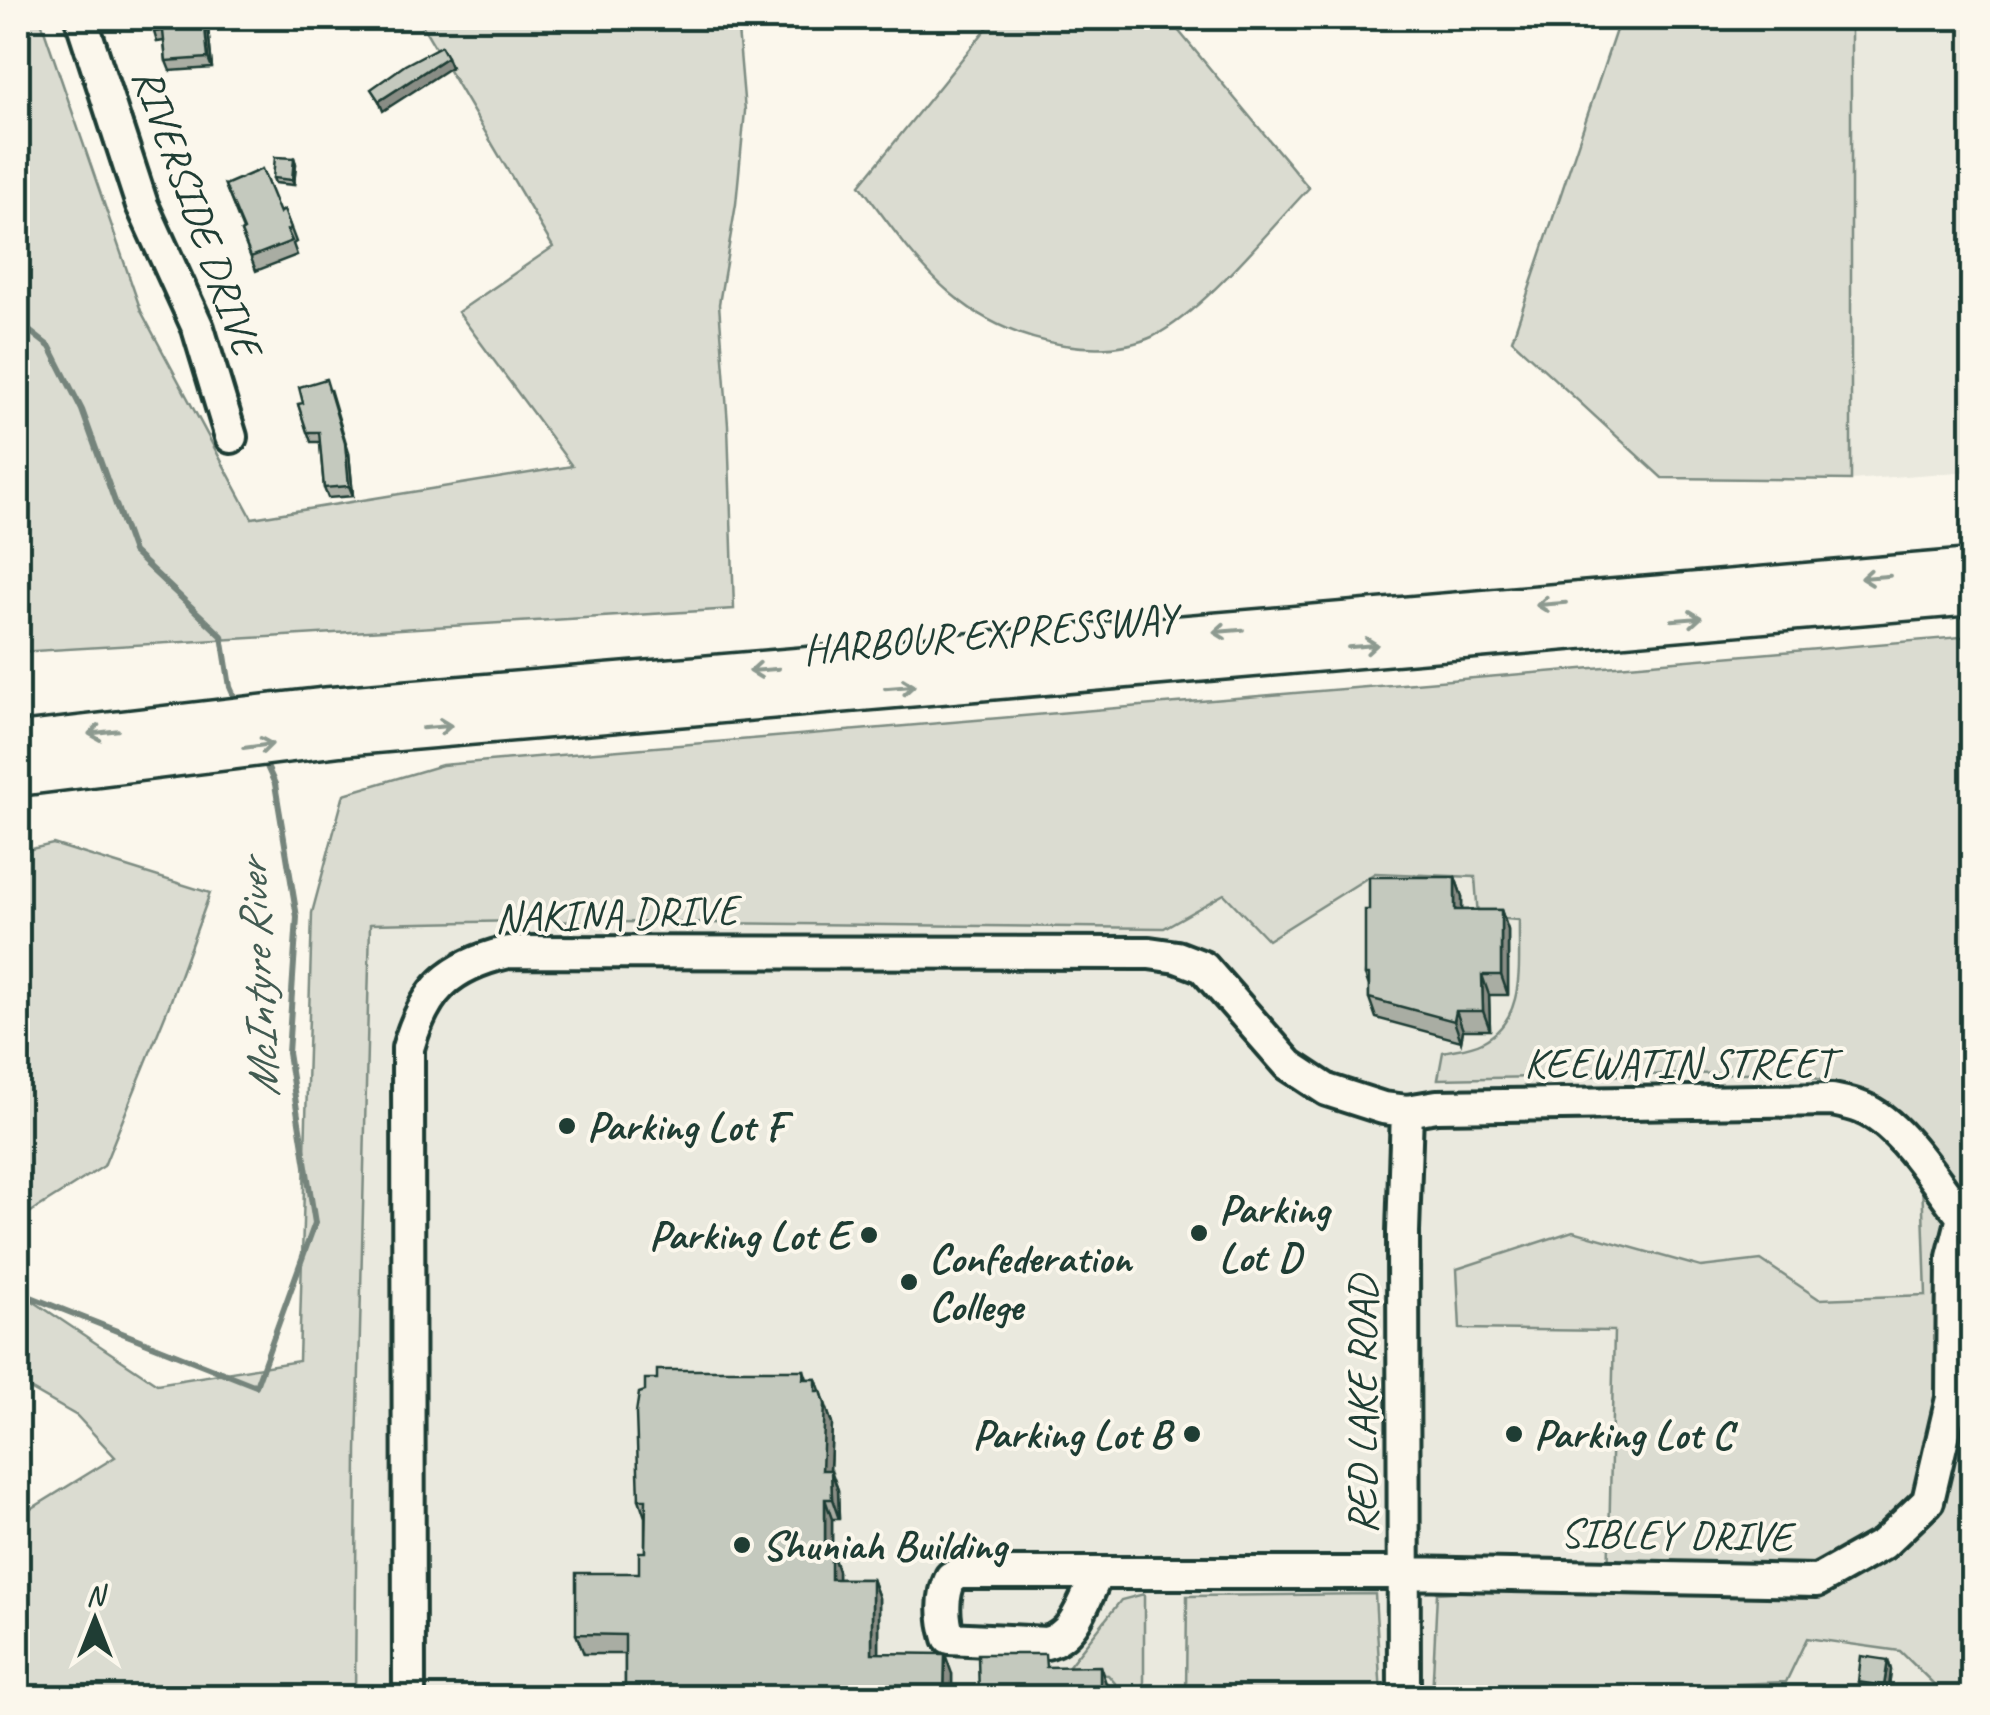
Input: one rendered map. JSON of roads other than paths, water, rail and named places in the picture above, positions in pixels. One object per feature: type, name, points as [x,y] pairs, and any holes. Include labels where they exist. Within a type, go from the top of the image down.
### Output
[{"type":"main road","name":"HARBOUR EXPRESSWAY","points":[[18,776],[176,757],[330,722],[1972,568]]},
{"type":"main road","name":"HARBOUR EXPRESSWAY","points":[[18,742],[188,721],[330,722],[1972,595]]},
{"type":"street","name":"RIVERSIDE DRIVE","points":[[81,18],[142,205],[198,328],[231,437]]},
{"type":"street","name":"NAKINA DRIVE","points":[[410,1698],[408,1048],[416,1020],[434,990],[456,970],[508,952],[1177,956],[1202,967],[1289,1065],[1308,1079],[1328,1090],[1406,1112]]},
{"type":"street","name":"KEEWATIN STREET","points":[[1406,1112],[1437,1106],[1832,1100],[1864,1108],[1883,1120],[1968,1216]]},
{"type":"street","name":"RED LAKE ROAD","points":[[1404,1698],[1406,1112]]},
{"type":"street","name":"SIBLEY DRIVE","points":[[1097,1575],[1070,1628],[1060,1639],[1046,1643],[949,1638],[945,1590],[951,1577],[962,1574],[1405,1573],[1817,1580],[1884,1544],[1928,1500],[1952,1398],[1953,1257],[1968,1216]]},
{"type":"waterway","name":"McIntyre River","points":[[18,322],[50,347],[82,410],[133,552],[222,636],[230,687],[237,703]]},
{"type":"waterway","name":"McIntyre River","points":[[18,1300],[31,1297],[256,1386],[315,1223],[288,1053],[297,917],[275,784],[264,760]]},
{"type":"place","name":"Parking Lot F","points":[[567,1126]]},
{"type":"place","name":"Parking Lot D","points":[[1199,1233]]},
{"type":"place","name":"Parking Lot E","points":[[869,1235]]},
{"type":"place","name":"Confederation College","points":[[909,1282]]},
{"type":"place","name":"Parking Lot B","points":[[1192,1434]]},
{"type":"place","name":"Parking Lot C","points":[[1514,1434]]},
{"type":"place","name":"Shuniah Building","points":[[742,1545]]}]
